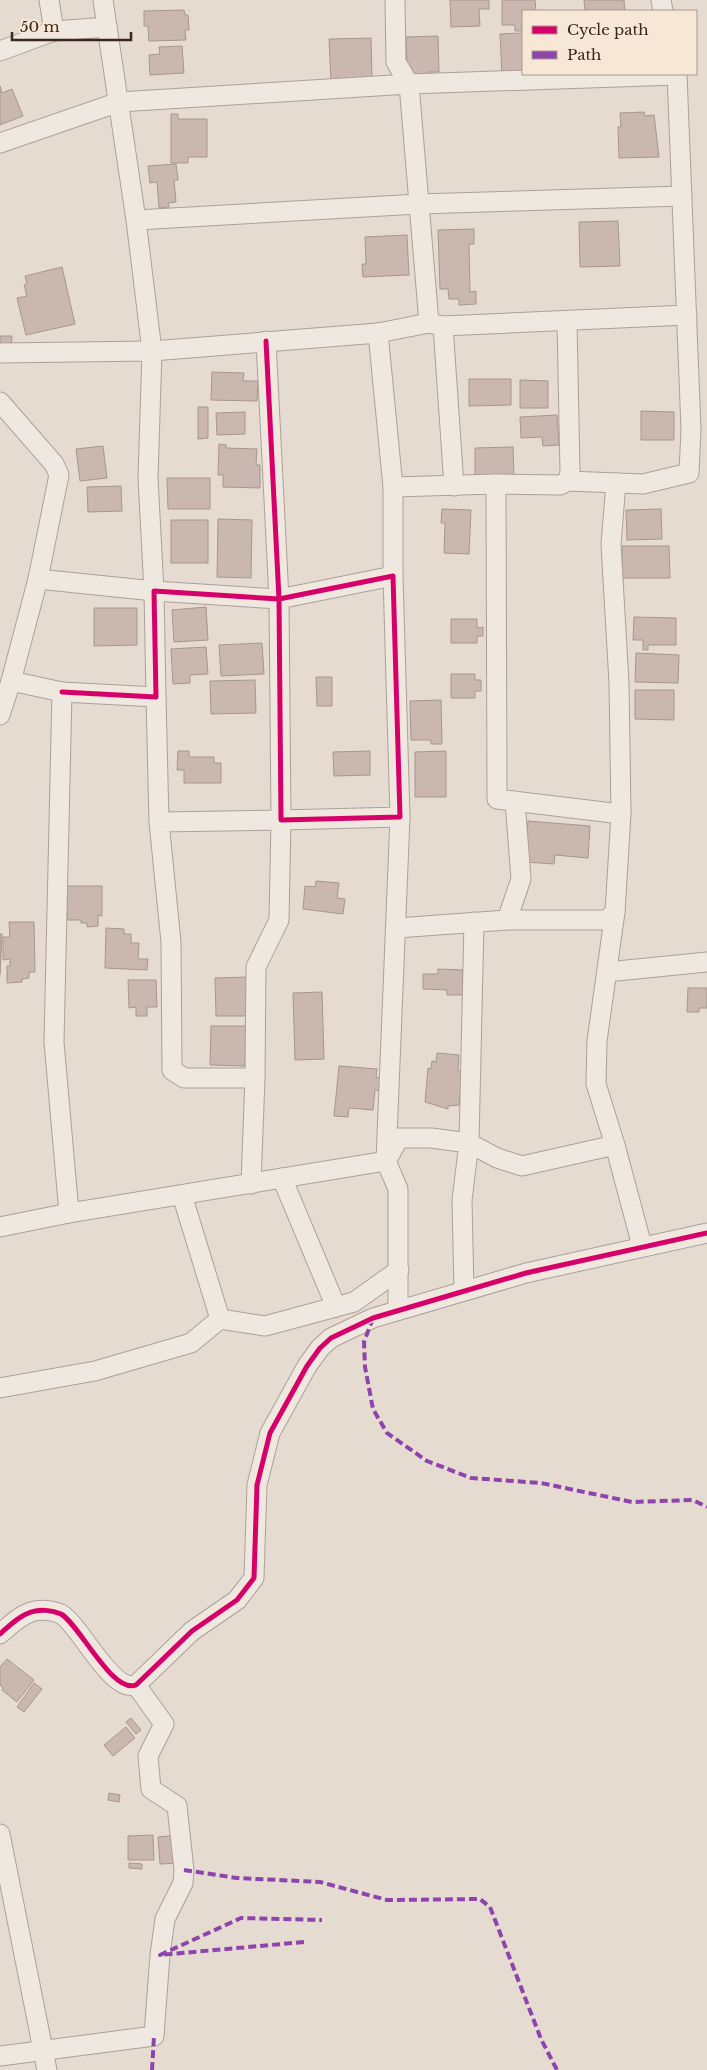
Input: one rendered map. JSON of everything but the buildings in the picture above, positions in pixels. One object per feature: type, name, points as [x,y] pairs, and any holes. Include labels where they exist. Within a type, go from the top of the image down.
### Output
[{"type":"street","points":[[49,0],[54,31]]},
{"type":"street","points":[[104,0],[136,220],[152,350],[148,478],[154,591],[159,822],[171,942],[172,1070],[184,1078],[254,1078]]},
{"type":"street","points":[[395,0],[396,62],[409,84],[419,204],[436,324],[454,486]]},
{"type":"street","points":[[0,52],[54,31],[107,27]]},
{"type":"street","points":[[0,143],[119,102],[409,84],[650,75]]},
{"type":"street","points":[[394,487],[496,484],[560,486],[568,481],[643,484],[689,473],[691,429],[677,75]]},
{"type":"street","points":[[136,220],[419,204],[682,196]]},
{"type":"street","points":[[0,354],[152,350],[378,333],[436,324],[567,321],[687,315]]},
{"type":"street","points":[[567,321],[570,472],[568,481]]},
{"type":"street","points":[[378,333],[394,487],[393,576],[400,817],[397,928],[386,1161],[398,1189],[398,1310]]},
{"type":"street","points":[[251,1184],[256,966],[279,920],[281,820],[279,599],[266,341]]},
{"type":"street","points":[[0,402],[54,464],[58,475],[38,579],[0,715]]},
{"type":"street","points":[[616,483],[611,544],[619,683],[621,814],[615,912],[597,1040],[596,1084],[615,1145],[642,1246]]},
{"type":"street","points":[[496,484],[496,799],[621,814]]},
{"type":"street","points":[[38,579],[154,591],[279,599],[393,576]]},
{"type":"street","points":[[11,681],[62,692],[156,697]]},
{"type":"street","points":[[62,692],[54,1042],[69,1213]]},
{"type":"street","points":[[507,920],[521,879],[516,801]]},
{"type":"street","points":[[159,822],[400,817]]},
{"type":"street","points":[[397,928],[507,920],[607,920],[615,912]]},
{"type":"street","points":[[464,1292],[462,1200],[469,1143],[474,922]]},
{"type":"street","points":[[607,972],[707,962]]},
{"type":"street","points":[[386,1161],[399,1138],[431,1138],[469,1143],[497,1158],[522,1166],[615,1145]]},
{"type":"street","points":[[0,1228],[69,1213],[386,1161]]},
{"type":"street","points":[[282,1178],[336,1307]]},
{"type":"street","points":[[182,1195],[220,1319]]},
{"type":"street","points":[[0,1634],[29,1612],[40,1610],[60,1614],[115,1678],[128,1686],[136,1685],[192,1630],[237,1600],[254,1578],[257,1485],[268,1440],[298,1383],[320,1348],[331,1338],[373,1318],[526,1273],[707,1233]]},
{"type":"street","points":[[0,1388],[96,1371],[191,1343],[220,1319],[266,1326],[354,1302],[398,1270]]},
{"type":"street","points":[[0,2056],[42,2049],[154,2036],[160,1955],[165,1919],[182,1883],[184,1870],[177,1806],[151,1789],[148,1756],[164,1724],[136,1685]]},
{"type":"street","points":[[0,1834],[47,2070]]},
{"type":"marked path","points":[[373,1318],[364,1342],[365,1367],[373,1409],[387,1433],[427,1461],[471,1478],[541,1483],[632,1502],[693,1500],[707,1507]]},
{"type":"marked path","points":[[184,1870],[237,1878],[320,1882],[387,1900],[480,1899],[490,1907],[541,2039],[557,2070]]},
{"type":"marked path","points":[[304,1942],[160,1955],[241,1918],[322,1920]]},
{"type":"marked path","points":[[152,2070],[154,2036]]},
{"type":"cycle path","points":[[62,692],[156,697],[154,591],[279,599],[281,820],[400,817],[393,576],[279,599],[266,341]]},
{"type":"cycle path","points":[[0,1634],[18,1619],[31,1612],[42,1610],[61,1614],[117,1679],[127,1685],[136,1685],[192,1631],[237,1600],[254,1578],[257,1485],[270,1433],[307,1366],[320,1348],[331,1338],[373,1318],[526,1273],[707,1233]]}]
